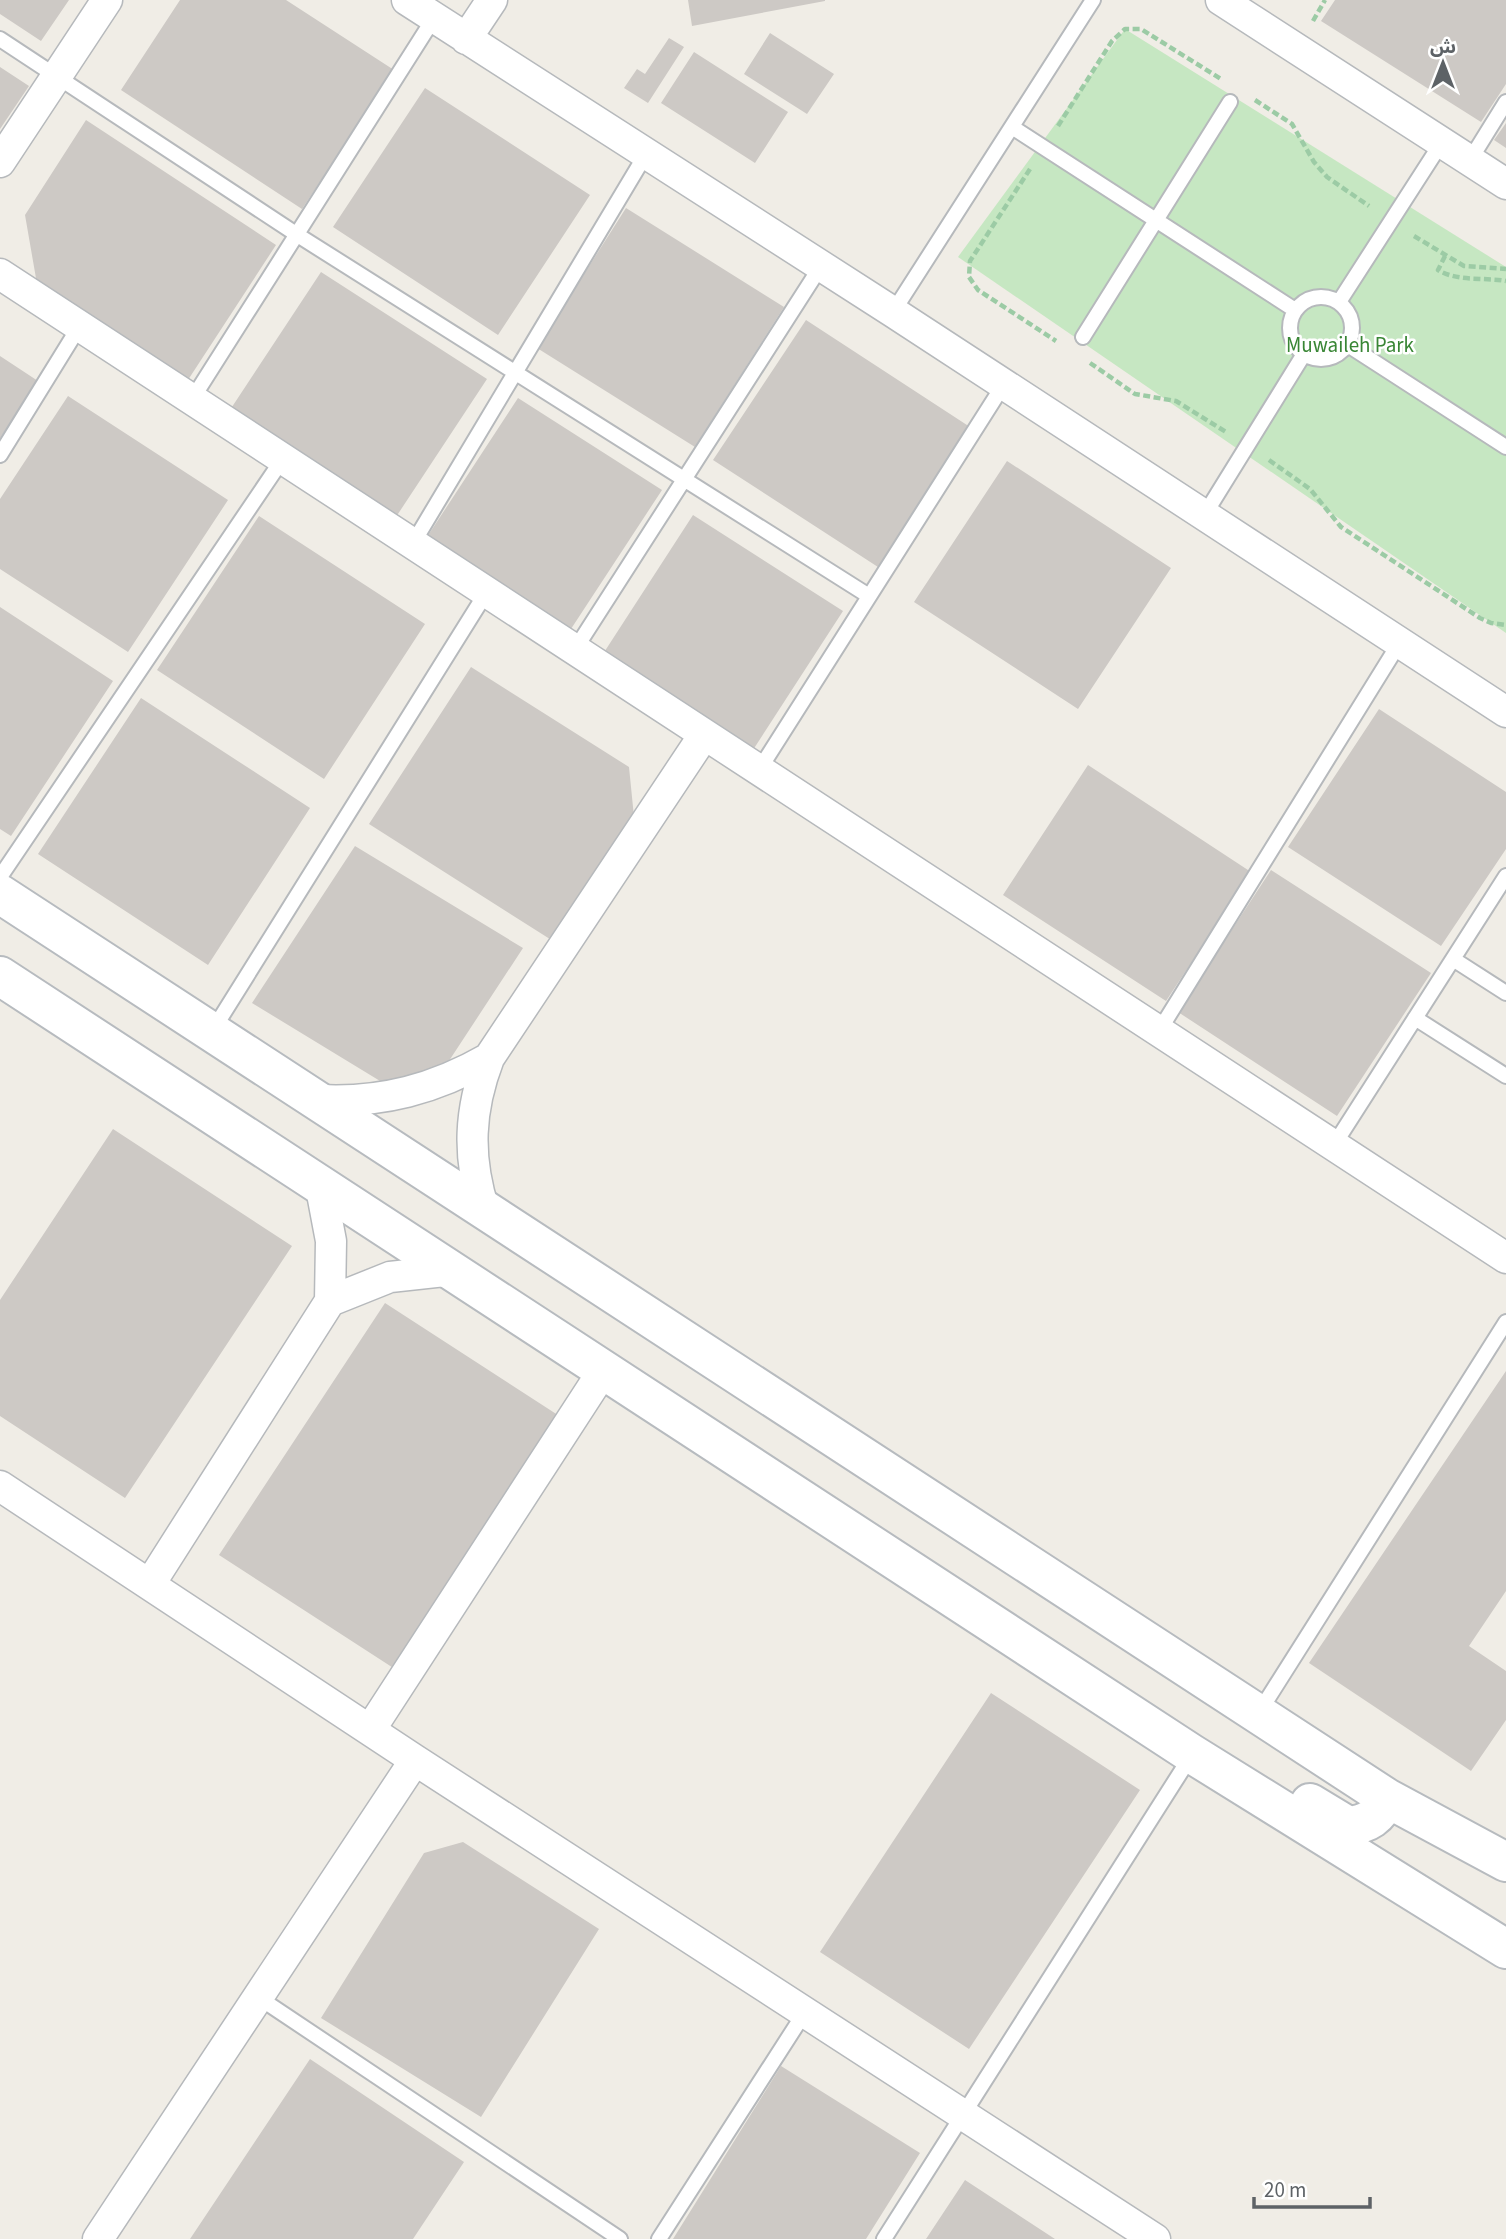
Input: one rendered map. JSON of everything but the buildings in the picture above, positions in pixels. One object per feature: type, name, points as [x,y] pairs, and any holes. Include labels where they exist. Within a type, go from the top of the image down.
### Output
[{"type":"main road","points":[[0,894],[320,1100],[484,1210],[1387,1798],[1506,1862]]},
{"type":"main road","points":[[0,976],[605,1368],[1192,1754],[1506,1949]]},
{"type":"main road","points":[[1192,1754],[1213,1754],[1254,1765],[1336,1821],[1348,1826],[1373,1819],[1382,1810],[1387,1798]]},
{"type":"street","points":[[0,162],[107,0]]},
{"type":"street","points":[[407,0],[1205,514],[1506,712]]},
{"type":"street","points":[[466,39],[492,0]]},
{"type":"street","points":[[1221,0],[1506,184]]},
{"type":"street","points":[[0,274],[1506,1258]]},
{"type":"street","points":[[484,1210],[476,1185],[471,1133],[474,1107],[489,1058],[704,735]]},
{"type":"street","points":[[320,1100],[349,1101],[408,1093],[436,1084],[489,1058]]},
{"type":"street","points":[[150,1584],[330,1301],[331,1241],[320,1183]]},
{"type":"street","points":[[330,1301],[390,1277],[454,1270]]},
{"type":"street","points":[[370,1730],[605,1368]]},
{"type":"street","points":[[0,1486],[415,1760],[1154,2239]]},
{"type":"street","points":[[99,2239],[415,1760]]},
{"type":"lane","points":[[893,312],[1093,0]]},
{"type":"lane","points":[[191,401],[434,18]]},
{"type":"lane","points":[[0,39],[296,234],[869,596]]},
{"type":"lane","points":[[1083,337],[1230,102]]},
{"type":"lane","points":[[1470,160],[1506,102]]},
{"type":"lane","points":[[1012,127],[1295,310]]},
{"type":"lane","points":[[1339,302],[1442,142]]},
{"type":"lane","points":[[412,545],[646,154]]},
{"type":"lane","points":[[574,651],[821,266]]},
{"type":"lane","points":[[1315,296],[1328,296],[1339,302],[1348,310],[1352,321],[1348,345],[1339,354],[1327,359],[1304,354],[1291,334],[1295,310],[1315,296]]},
{"type":"lane","points":[[0,455],[79,327]]},
{"type":"lane","points":[[1348,345],[1506,447]]},
{"type":"lane","points":[[1205,514],[1304,354]]},
{"type":"lane","points":[[759,770],[1004,384]]},
{"type":"lane","points":[[0,877],[282,460]]},
{"type":"lane","points":[[212,1031],[486,593]]},
{"type":"lane","points":[[1159,1031],[1400,642]]},
{"type":"lane","points":[[1334,1145],[1506,876]]},
{"type":"lane","points":[[1453,959],[1506,993]]},
{"type":"lane","points":[[1415,1018],[1506,1076]]},
{"type":"lane","points":[[1258,1714],[1506,1322]]},
{"type":"lane","points":[[884,2239],[1192,1754]]},
{"type":"lane","points":[[258,1997],[620,2239]]},
{"type":"lane","points":[[659,2239],[805,2012]]},
{"type":"path","points":[[1445,256],[1438,270],[1443,273],[1456,277],[1506,281]]},
{"type":"green space","name":"Muwaileh Park","points":[[1125,29],[1506,267],[1506,633],[958,257]]}]
